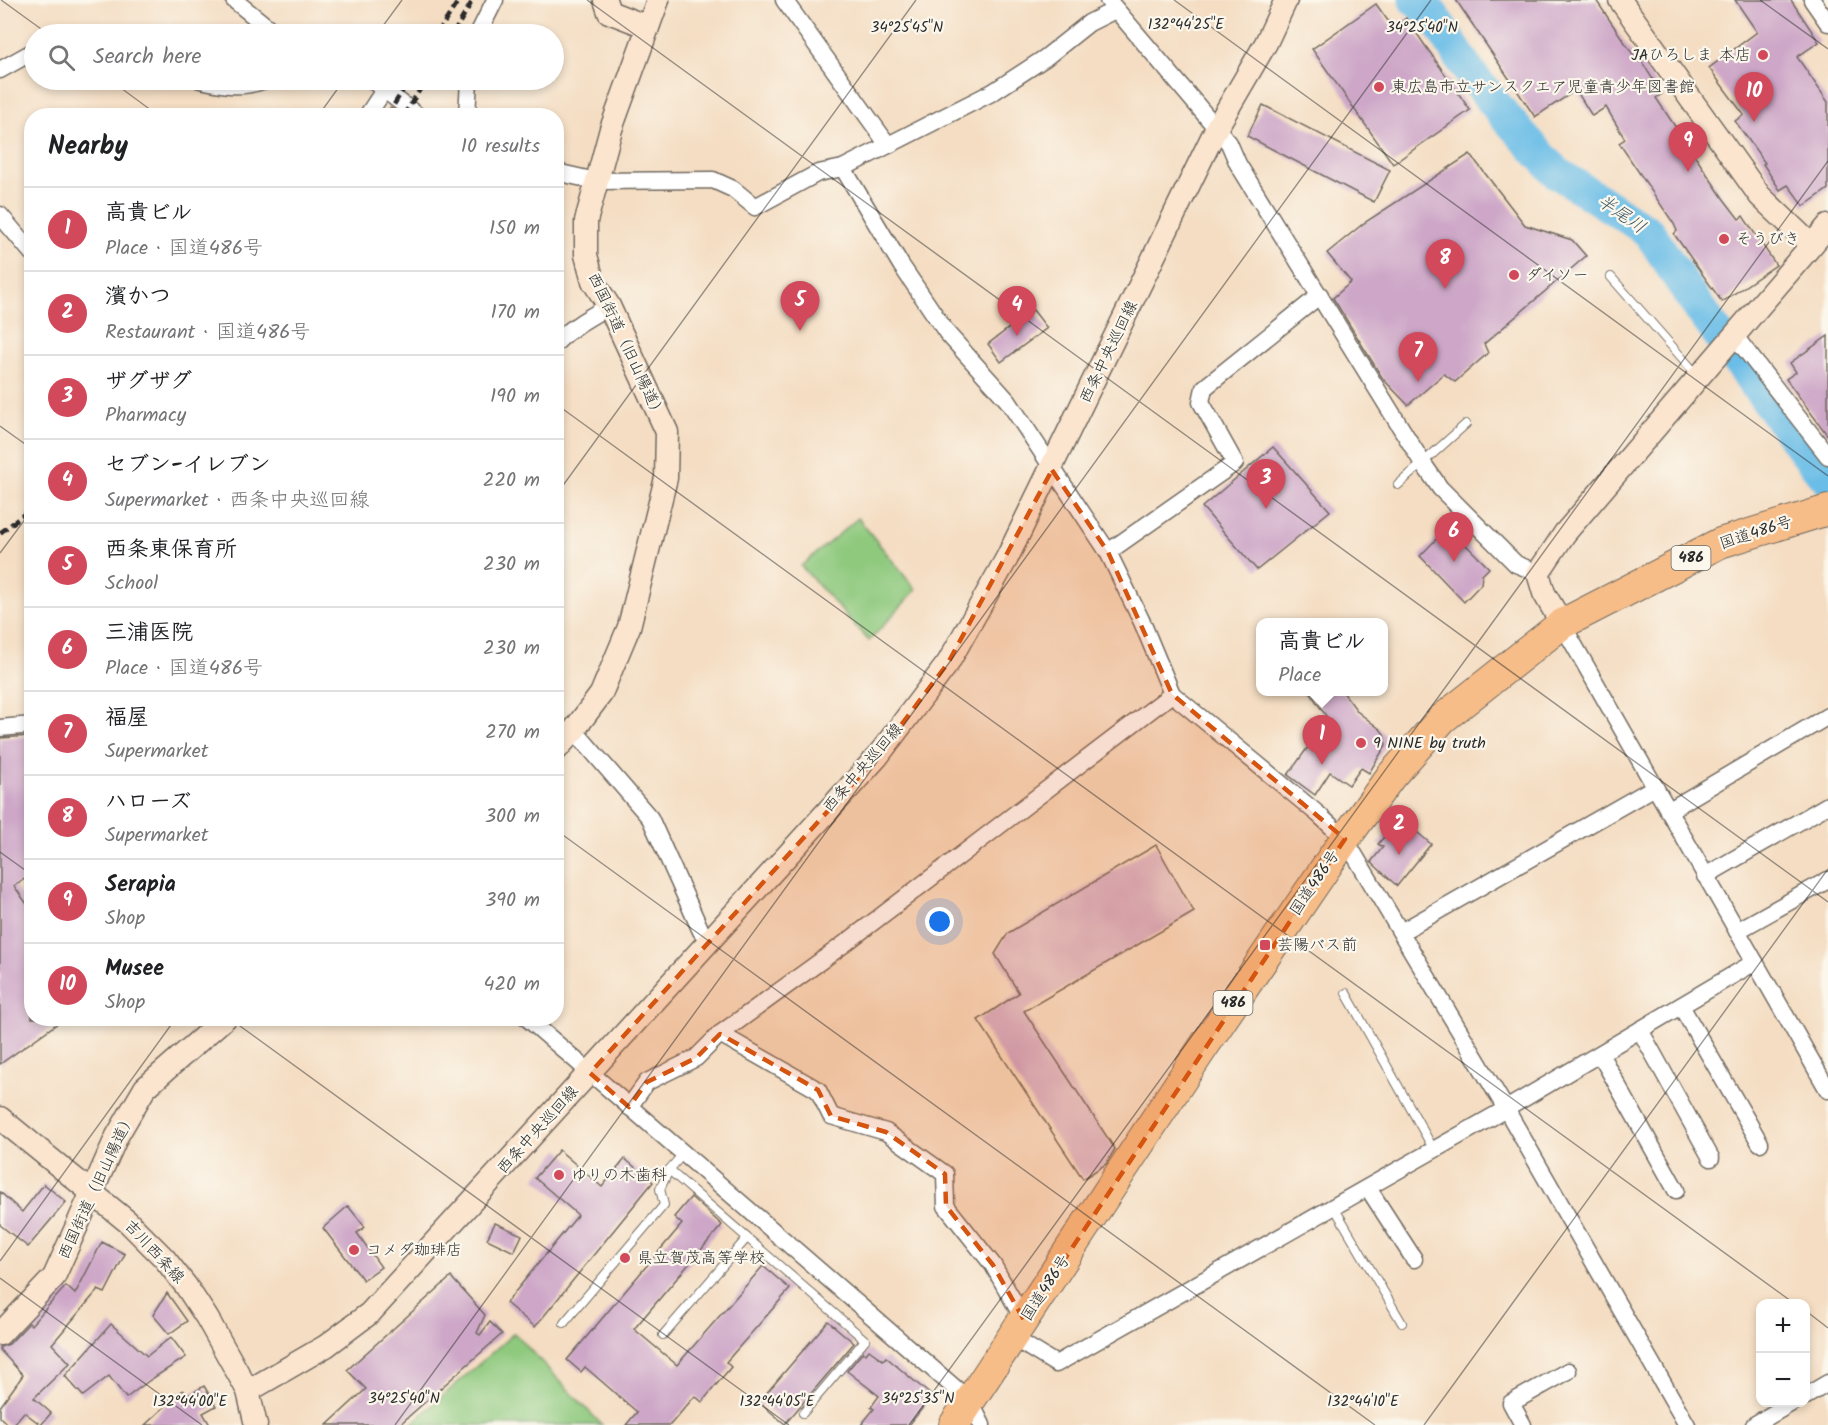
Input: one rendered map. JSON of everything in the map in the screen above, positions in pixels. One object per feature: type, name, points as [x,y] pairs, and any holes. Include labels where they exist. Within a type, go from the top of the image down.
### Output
[{"type":"highway","name":"国道486号","points":[[969,1417],[1018,1328],[1200,1052],[1345,839],[1391,776],[1442,719],[1562,624],[1720,543],[1828,510]]},
{"type":"street","points":[[234,0],[264,24]]},
{"type":"street","points":[[483,24],[495,0]]},
{"type":"street","points":[[605,0],[609,12],[648,27]]},
{"type":"street","name":"西国街道（旧山陽道）","points":[[564,741],[601,694],[629,627],[666,478],[667,432],[609,306],[593,281],[586,255],[586,221],[610,129],[658,0]]},
{"type":"street","points":[[784,0],[888,145]]},
{"type":"street","name":"西条中央巡回線","points":[[248,1391],[326,1346],[370,1313],[877,757],[948,663],[1007,558],[1052,470],[1217,127],[1266,44],[1286,0]]},
{"type":"street","points":[[1620,0],[1760,196],[1811,245]]},
{"type":"street","points":[[1812,0],[1828,23]]},
{"type":"street","points":[[564,174],[596,181],[713,180],[733,189],[755,207],[818,173],[843,168],[993,92],[1044,58],[1112,5],[1229,142],[1238,164],[1440,488],[1515,564],[1538,573]]},
{"type":"street","points":[[0,70],[24,57]]},
{"type":"street","points":[[370,108],[376,90]]},
{"type":"street","points":[[384,90],[407,108]]},
{"type":"street","points":[[467,108],[468,90]]},
{"type":"street","points":[[843,168],[901,265],[947,333],[1008,401],[1108,552],[1142,622],[1172,694],[1318,814],[1345,839],[1506,1109],[1687,1425]]},
{"type":"street","points":[[0,215],[24,244]]},
{"type":"street","points":[[1538,573],[1565,533],[1828,226]]},
{"type":"street","points":[[1108,552],[1235,463],[1201,402],[1204,388],[1320,295]]},
{"type":"street","points":[[564,335],[609,306]]},
{"type":"street","points":[[1734,335],[1828,456]]},
{"type":"street","points":[[1538,573],[1544,593],[1828,1090]]},
{"type":"street","points":[[629,1107],[647,1082],[696,1058],[720,1034],[847,942],[1172,694]]},
{"type":"street","points":[[1668,811],[1828,716]]},
{"type":"street","points":[[0,728],[24,726]]},
{"type":"street","points":[[574,730],[650,818],[701,931],[709,940]]},
{"type":"street","points":[[1401,932],[1654,787]]},
{"type":"street","points":[[1705,876],[1828,805]]},
{"type":"street","points":[[1737,931],[1828,880]]},
{"type":"street","points":[[720,1034],[818,1089],[831,1116],[886,1132],[945,1174],[946,1206],[993,1265],[1018,1328],[1056,1364],[1506,1109],[1755,962]]},
{"type":"street","points":[[1681,1006],[1760,1143]]},
{"type":"street","name":"西国街道（旧山陽道）","points":[[0,1333],[54,1277],[117,1136],[145,1088],[207,1026]]},
{"type":"street","points":[[536,1026],[683,1154],[969,1417]]},
{"type":"street","points":[[1640,1030],[1712,1158]]},
{"type":"street","points":[[1600,1054],[1676,1190]]},
{"type":"street","name":"吉川西条線","points":[[0,1118],[128,1222],[164,1258],[207,1318],[248,1391],[256,1425]]},
{"type":"street","points":[[1368,1188],[1414,1259]]},
{"type":"street","points":[[1523,1425],[1511,1403],[1568,1371]]},
{"type":"street","points":[[1810,1394],[1828,1383]]},
{"type":"street","points":[[1754,1425],[1785,1407]]},
{"type":"lane","points":[[1611,277],[1704,370]]},
{"type":"lane","points":[[1398,485],[1467,424]]},
{"type":"lane","points":[[1346,993],[1434,1150]]},
{"type":"lane","points":[[564,1323],[663,1205],[660,1189],[669,1170],[683,1154]]},
{"type":"lane","points":[[669,1170],[865,1340],[803,1413]]},
{"type":"lane","points":[[1334,1207],[1402,1323]]},
{"type":"lane","points":[[663,1335],[747,1238]]},
{"type":"highlighted area","points":[[1052,470],[1108,552],[1172,694],[1345,839],[1024,1320],[993,1265],[946,1206],[945,1174],[886,1132],[831,1116],[818,1090],[720,1034],[696,1058],[647,1082],[629,1107],[590,1073],[877,757],[948,663]]},
{"type":"green space","points":[[858,518],[916,590],[869,641],[801,566]]},
{"type":"green space","points":[[514,1333],[602,1425],[410,1425]]},
{"type":"building","points":[[1456,0],[1596,0],[1636,59],[1639,57],[1662,94],[1656,98],[1723,198],[1739,219],[1743,216],[1776,265],[1722,302],[1674,234],[1677,231],[1674,224],[1619,143],[1625,139],[1606,107],[1592,116],[1576,90],[1535,117]]},
{"type":"building","points":[[1735,0],[1791,0],[1819,42],[1797,57],[1828,102],[1828,189],[1804,206],[1788,185],[1780,190],[1763,164],[1765,163],[1735,121],[1744,115],[1709,68],[1757,32]]},
{"type":"building","points":[[1376,4],[1393,28],[1406,18],[1470,110],[1393,164],[1312,49]]},
{"type":"building","points":[[1263,105],[1390,170],[1374,202],[1247,136]]},
{"type":"building","points":[[1470,154],[1525,225],[1572,240],[1586,256],[1484,344],[1488,353],[1455,382],[1444,374],[1408,405],[1383,379],[1333,298],[1351,282],[1327,253],[1364,223]]},
{"type":"building","points":[[1033,310],[1047,328],[1001,362],[988,344]]},
{"type":"building","points":[[1828,336],[1828,436],[1786,379],[1796,372],[1790,363]]},
{"type":"building","points":[[1273,447],[1330,511],[1257,570],[1202,507]]},
{"type":"building","points":[[1448,527],[1489,568],[1482,575],[1481,584],[1464,602],[1420,556]]},
{"type":"building","points":[[1313,696],[1346,696],[1358,712],[1381,730],[1386,745],[1369,773],[1361,768],[1349,785],[1330,772],[1315,795],[1288,775],[1328,719]]},
{"type":"building","points":[[24,736],[24,879],[14,886],[24,900],[24,1026],[54,1026],[0,1064],[0,738]]},
{"type":"building","points":[[1404,821],[1431,844],[1397,886],[1371,862],[1383,847],[1378,844],[1388,832],[1393,836]]},
{"type":"building","points":[[1156,845],[1194,912],[1024,1011],[1115,1149],[1106,1164],[1083,1179],[978,1020],[1019,993],[995,954],[1008,933]]},
{"type":"building","points":[[559,1150],[602,1187],[625,1159],[653,1182],[535,1327],[506,1303],[578,1215],[535,1178]]},
{"type":"building","points":[[44,1184],[66,1202],[28,1247],[0,1225],[0,1192],[22,1212]]},
{"type":"building","points":[[691,1197],[722,1225],[634,1329],[677,1365],[763,1266],[790,1289],[726,1362],[731,1367],[702,1402],[695,1396],[670,1425],[626,1425],[637,1412],[585,1367],[581,1372],[567,1360],[682,1224],[674,1217]]},
{"type":"building","name":"コメダ珈琲店","points":[[348,1206],[365,1227],[357,1233],[381,1267],[363,1280],[323,1228]]},
{"type":"building","points":[[495,1223],[522,1235],[514,1252],[487,1239]]},
{"type":"building","points":[[102,1242],[125,1254],[105,1293],[98,1290],[52,1344],[70,1363],[34,1398],[51,1413],[41,1425],[24,1412],[13,1425],[8,1425],[0,1417],[0,1407],[23,1375],[0,1350],[0,1347],[9,1344],[29,1323],[31,1325],[66,1286],[75,1294]]},
{"type":"building","points":[[451,1277],[485,1315],[477,1333],[480,1335],[490,1322],[502,1334],[399,1425],[327,1425],[366,1389],[347,1370]]},
{"type":"building","points":[[167,1293],[187,1321],[169,1334],[153,1315]]},
{"type":"building","points":[[828,1321],[854,1343],[785,1424],[759,1402]]},
{"type":"building","points":[[111,1324],[147,1356],[171,1337],[186,1357],[126,1398],[109,1376],[83,1396],[65,1376]]},
{"type":"building","points":[[869,1350],[883,1360],[886,1357],[932,1396],[909,1425],[861,1425],[874,1409],[871,1407],[879,1396],[847,1371],[863,1352],[866,1354]]},
{"type":"building","points":[[204,1386],[216,1406],[203,1413],[210,1425],[145,1425],[183,1390],[189,1395]]},
{"type":"waterway","name":"半尾川","points":[[1415,0],[1433,15],[1470,73],[1504,115],[1556,172],[1649,232],[1691,297],[1804,451],[1828,480]]},
{"type":"railway","points":[[443,24],[459,0]]},
{"type":"railway","points":[[459,24],[473,0]]},
{"type":"railway","points":[[392,108],[403,90]]},
{"type":"railway","points":[[408,108],[420,90]]},
{"type":"railway","points":[[0,533],[24,514]]},
{"type":"place","name":"JAひろしま 本店","points":[[1763,55]]},
{"type":"place","name":"東広島市立サンスクエア児童青少年図書館","points":[[1379,87]]},
{"type":"place","name":"Musee","points":[[1754,122]]},
{"type":"place","name":"Serapia","points":[[1688,172]]},
{"type":"place","name":"そうびき","points":[[1724,239]]},
{"type":"place","name":"ダイソー","points":[[1514,275]]},
{"type":"place","name":"ハローズ","points":[[1445,289]]},
{"type":"place","name":"西条東保育所","points":[[800,331]]},
{"type":"place","name":"セブン-イレブン","points":[[1017,336]]},
{"type":"place","name":"福屋","points":[[1418,382]]},
{"type":"place","name":"ザグザグ","points":[[1266,509]]},
{"type":"place","name":"三浦医院","points":[[1454,562]]},
{"type":"place","name":"9 NINE by truth","points":[[1361,743]]},
{"type":"place","name":"高貴ビル","points":[[1322,765]]},
{"type":"place","name":"濱かつ","points":[[1399,855]]},
{"type":"place","name":"芸陽バス前","points":[[1265,945]]},
{"type":"place","name":"ゆりの木歯科","points":[[559,1175]]},
{"type":"place","name":"コメダ珈琲店","points":[[354,1250]]},
{"type":"place","name":"県立賀茂高等学校","points":[[625,1258]]}]
